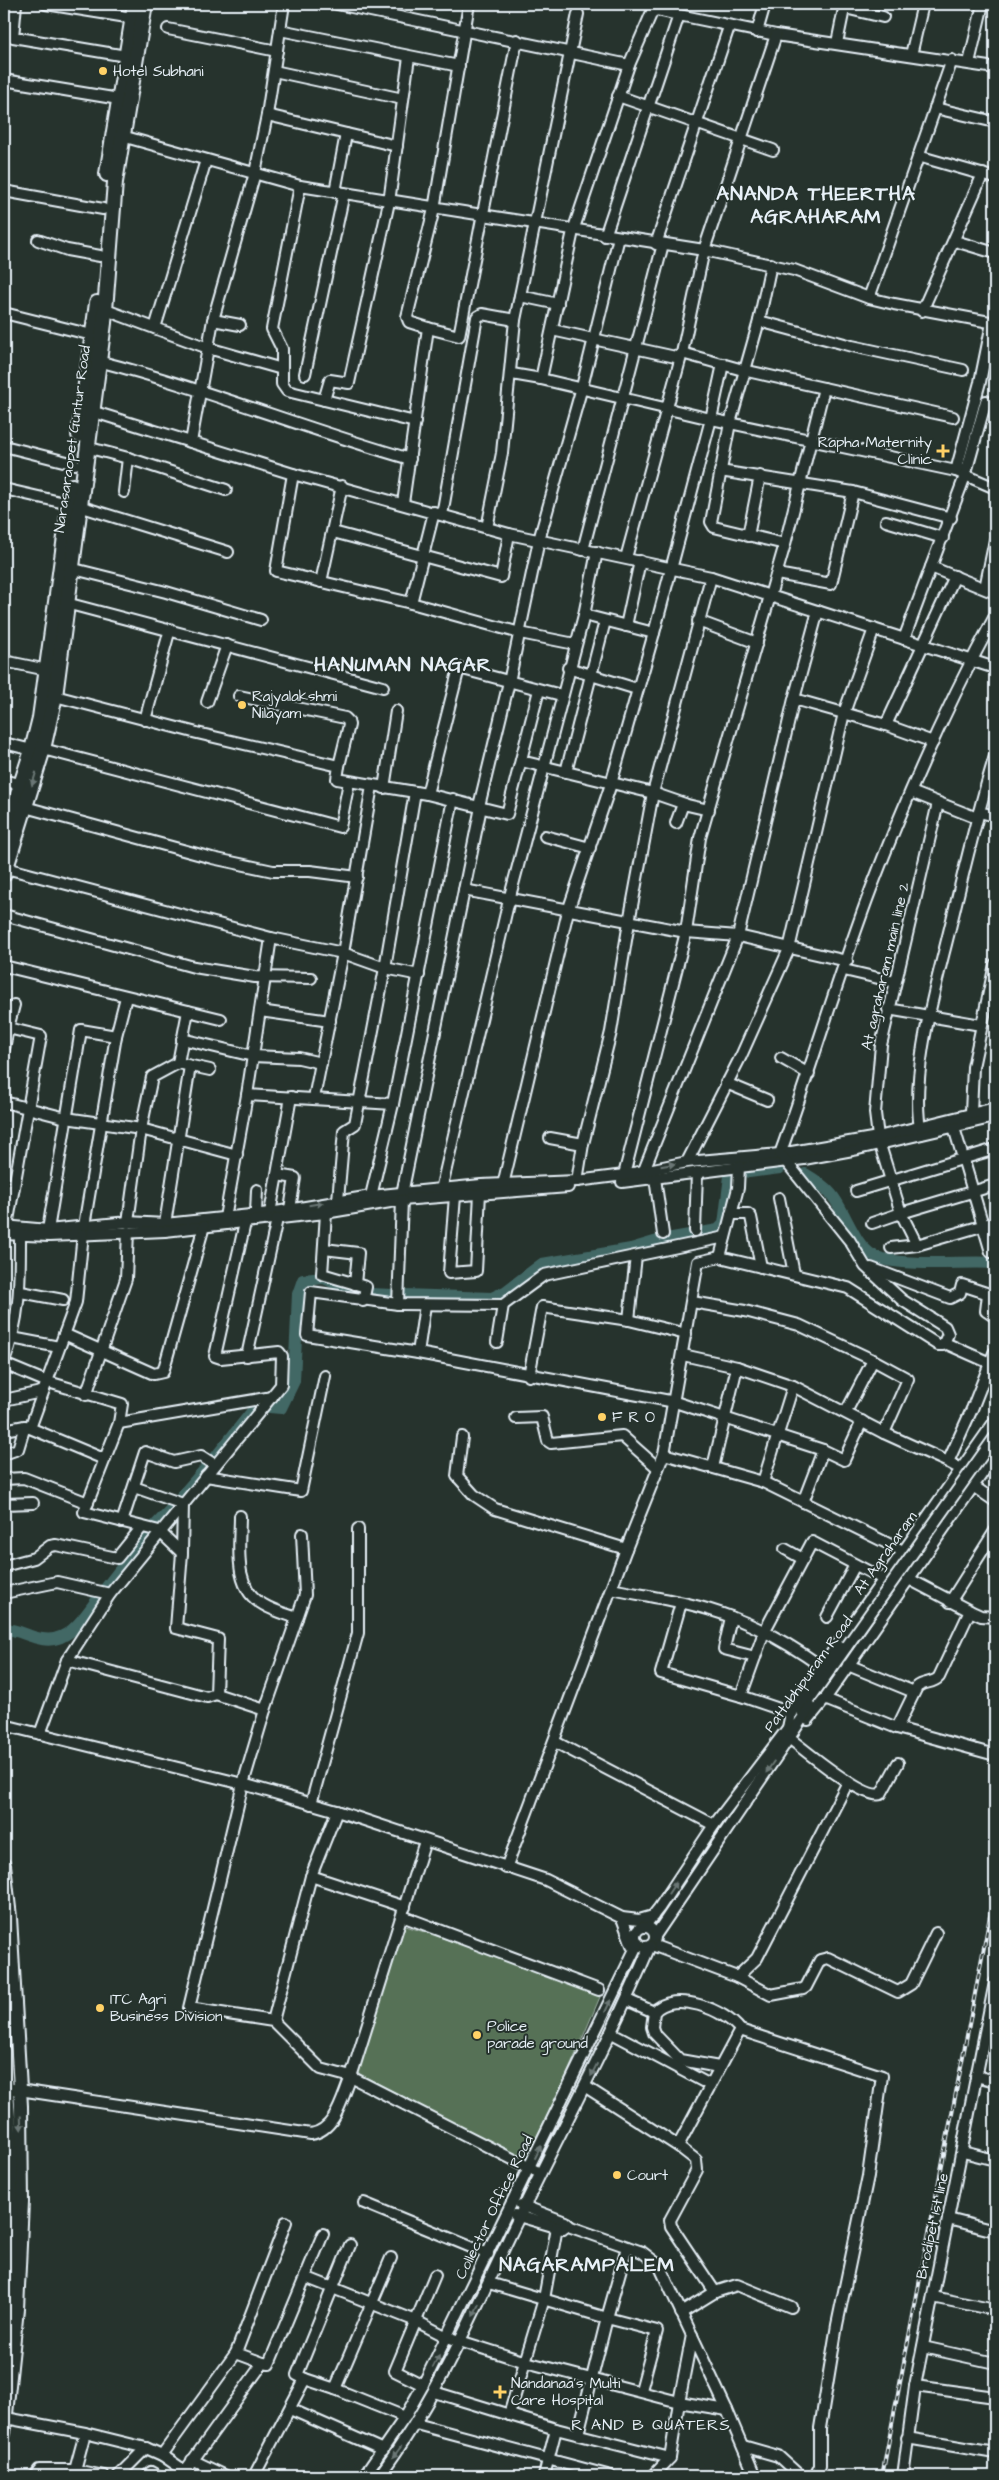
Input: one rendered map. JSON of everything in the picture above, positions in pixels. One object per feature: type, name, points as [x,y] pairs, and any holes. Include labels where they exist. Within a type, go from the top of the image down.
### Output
[{"type":"highway","name":"Narasaraopet Guntur Road","points":[[4,838],[20,784],[38,750],[54,696],[53,671],[74,505],[86,447],[86,410],[92,335],[97,308],[103,209],[123,99],[145,4]]},
{"type":"highway","name":"Narasaraopet Guntur Road","points":[[5,871],[25,807],[38,750],[66,602],[70,568],[76,464],[86,410],[98,361],[106,310],[112,209],[122,136],[126,56],[134,11]]},
{"type":"main road","points":[[4,1865],[20,2090],[22,2202],[20,2265],[4,2433]]},
{"type":"main road","points":[[4,2051],[7,2088],[8,2197],[4,2334]]},
{"type":"street","points":[[16,4],[13,37],[126,56]]},
{"type":"street","points":[[46,4],[134,11]]},
{"type":"street","points":[[191,442],[213,320],[255,173],[267,115],[284,4]]},
{"type":"street","points":[[337,4],[627,64]]},
{"type":"street","points":[[469,4],[434,209],[407,318],[409,322],[473,339]]},
{"type":"street","points":[[757,32],[764,4]]},
{"type":"street","points":[[911,55],[923,4]]},
{"type":"street","points":[[969,63],[983,4]]},
{"type":"street","points":[[837,43],[845,6],[883,17]]},
{"type":"street","points":[[541,379],[573,231],[627,64],[652,12],[657,10],[776,36],[837,43],[995,68]]},
{"type":"street","points":[[487,528],[502,453],[512,374],[515,320],[578,14]]},
{"type":"street","points":[[605,236],[679,15]]},
{"type":"street","points":[[583,550],[624,398],[660,244],[728,27]]},
{"type":"street","points":[[168,28],[277,51]]},
{"type":"street","points":[[280,30],[459,66]]},
{"type":"street","points":[[626,558],[681,356],[704,250],[776,36]]},
{"type":"street","points":[[459,336],[517,40]]},
{"type":"street","points":[[324,400],[330,380],[349,383],[389,202],[409,57]]},
{"type":"street","points":[[869,298],[952,60]]},
{"type":"street","points":[[274,71],[403,100]]},
{"type":"street","points":[[4,80],[123,99]]},
{"type":"street","points":[[618,96],[696,125],[772,150]]},
{"type":"street","points":[[935,108],[995,122]]},
{"type":"street","points":[[267,115],[397,146]]},
{"type":"street","points":[[305,374],[340,193],[346,134]]},
{"type":"street","points":[[122,136],[300,186],[389,202],[704,250],[771,264],[817,277],[869,298],[922,311],[994,323],[950,518],[904,639]]},
{"type":"street","points":[[918,156],[995,178]]},
{"type":"street","points":[[155,328],[206,160]]},
{"type":"street","points":[[922,311],[955,241],[982,174]]},
{"type":"street","points":[[300,186],[272,324],[273,334],[282,349],[282,384],[287,391],[415,422]]},
{"type":"street","points":[[4,191],[103,209]]},
{"type":"street","points":[[398,1304],[402,1197],[480,806],[520,633],[539,540],[582,387],[619,238]]},
{"type":"street","points":[[38,240],[67,250],[100,256]]},
{"type":"street","points":[[955,241],[995,253]]},
{"type":"street","points":[[771,264],[758,321],[730,422],[711,518],[712,525],[748,536],[785,544]]},
{"type":"street","points":[[520,296],[558,304]]},
{"type":"street","points":[[106,310],[208,348],[282,369]]},
{"type":"street","points":[[4,313],[92,335]]},
{"type":"street","points":[[411,603],[422,558],[438,513],[479,314],[515,320]]},
{"type":"street","points":[[213,320],[240,325]]},
{"type":"street","points":[[758,321],[852,346],[963,370]]},
{"type":"street","points":[[403,503],[428,328]]},
{"type":"street","points":[[552,330],[723,364],[953,417]]},
{"type":"street","points":[[98,361],[200,390],[330,435],[410,459]]},
{"type":"street","points":[[502,1188],[568,910],[611,784],[654,633],[711,419],[723,364]]},
{"type":"street","points":[[512,374],[582,387],[711,419],[960,473],[995,488]]},
{"type":"street","points":[[624,1176],[686,932],[700,838],[777,574],[824,388]]},
{"type":"street","points":[[960,473],[986,401]]},
{"type":"street","points":[[86,410],[293,474],[342,486],[509,534],[671,566],[711,577],[923,645],[972,658],[995,668]]},
{"type":"street","points":[[4,446],[76,464]]},
{"type":"street","points":[[86,447],[128,458],[226,490]]},
{"type":"street","points":[[124,492],[128,458]]},
{"type":"street","points":[[720,471],[801,482],[853,492],[950,518]]},
{"type":"street","points":[[293,474],[276,571],[411,603],[520,633],[575,644]]},
{"type":"street","points":[[748,536],[760,476]]},
{"type":"street","points":[[322,582],[342,486]]},
{"type":"street","points":[[4,489],[74,505],[228,552]]},
{"type":"street","points":[[777,574],[831,584],[853,492]]},
{"type":"street","points":[[886,521],[943,538]]},
{"type":"street","points":[[333,532],[422,558],[501,578],[509,534]]},
{"type":"street","points":[[985,588],[995,540]]},
{"type":"street","points":[[441,1190],[509,900],[568,668],[584,615],[597,552]]},
{"type":"street","points":[[626,626],[640,561]]},
{"type":"street","points":[[931,567],[995,593]]},
{"type":"street","points":[[70,568],[166,592],[261,620]]},
{"type":"street","points":[[886,725],[955,576]]},
{"type":"street","points":[[577,1181],[583,1144],[611,1032],[628,922],[653,793],[711,577]]},
{"type":"street","points":[[66,602],[384,687]]},
{"type":"street","points":[[644,1170],[738,936],[794,699],[818,611]]},
{"type":"street","points":[[584,615],[654,633]]},
{"type":"street","points":[[782,1157],[871,889],[933,742],[972,658],[995,616]]},
{"type":"street","points":[[566,772],[605,621]]},
{"type":"street","points":[[698,621],[757,644]]},
{"type":"street","points":[[146,720],[170,629]]},
{"type":"street","points":[[687,1162],[741,1056],[788,949],[844,713],[874,629]]},
{"type":"street","points":[[207,702],[228,645]]},
{"type":"street","points":[[4,661],[53,671]]},
{"type":"street","points":[[428,794],[459,668],[562,695]]},
{"type":"street","points":[[568,668],[637,689]]},
{"type":"street","points":[[239,696],[345,718],[349,725],[337,779],[453,799],[508,814],[539,690]]},
{"type":"street","points":[[54,696],[340,766]]},
{"type":"street","points":[[794,699],[886,725],[933,742]]},
{"type":"street","points":[[384,788],[396,711]]},
{"type":"street","points":[[4,743],[340,827],[349,782]]},
{"type":"street","points":[[920,1131],[918,1103],[929,1017],[978,815],[990,788],[995,756]]},
{"type":"street","points":[[521,761],[653,793],[708,810]]},
{"type":"street","points":[[4,781],[20,784]]},
{"type":"street","points":[[314,1098],[343,953],[372,786]]},
{"type":"street","points":[[338,1200],[344,1131],[355,1124],[385,968],[415,792]]},
{"type":"street","points":[[911,792],[938,803],[978,815],[995,816]]},
{"type":"street","points":[[371,1196],[394,1104],[453,799]]},
{"type":"street","name":"At agraharam main line 2","points":[[917,1245],[901,1213],[890,1180],[879,1141],[875,1113],[881,1045],[888,1009],[938,803]]},
{"type":"street","points":[[676,823],[680,806],[685,804]]},
{"type":"street","points":[[25,807],[212,858],[273,871],[310,871],[357,877]]},
{"type":"street","points":[[545,836],[590,848]]},
{"type":"street","points":[[5,871],[271,938],[343,953],[385,968],[419,975]]},
{"type":"street","points":[[464,890],[686,932],[738,936],[846,965],[895,982]]},
{"type":"street","points":[[4,915],[194,967],[246,976],[311,978]]},
{"type":"street","points":[[224,1221],[247,1095],[271,938]]},
{"type":"street","points":[[971,1113],[973,1067],[995,964]]},
{"type":"street","points":[[4,966],[221,1019]]},
{"type":"street","points":[[4,1454],[18,1449],[60,1348],[76,1302],[84,1230],[116,1036],[126,997]]},
{"type":"street","points":[[4,1050],[14,1005]]},
{"type":"street","points":[[888,1009],[981,1026]]},
{"type":"street","points":[[178,1062],[188,1011]]},
{"type":"street","points":[[260,1011],[330,1021]]},
{"type":"street","points":[[8,1028],[40,1036],[29,1108],[5,1229],[20,1232],[224,1221],[245,1223],[274,1216],[290,1209],[338,1200],[371,1196],[455,1196],[502,1188],[624,1176],[644,1170],[687,1162],[782,1157]]},
{"type":"street","points":[[48,1230],[81,1030],[116,1036]]},
{"type":"street","points":[[182,1038],[253,1056],[299,1058],[321,1063]]},
{"type":"street","points":[[781,1058],[809,1074]]},
{"type":"street","points":[[86,1395],[126,1279],[128,1227],[142,1129],[152,1077],[178,1062],[210,1070]]},
{"type":"street","points":[[165,1224],[190,1066]]},
{"type":"street","points":[[726,1083],[767,1100]]},
{"type":"street","points":[[247,1095],[394,1104]]},
{"type":"street","points":[[247,1356],[274,1216],[278,1175],[291,1097]]},
{"type":"street","points":[[4,1102],[66,1118],[142,1129],[178,1137],[237,1155]]},
{"type":"street","points":[[952,1124],[971,1113],[995,1108]]},
{"type":"street","points":[[128,1227],[165,1231],[204,1226],[256,1213],[274,1216],[326,1213],[441,1190],[573,1187],[655,1178],[739,1166],[879,1141],[952,1124],[995,1117]]},
{"type":"street","points":[[952,1124],[991,1252]]},
{"type":"street","points":[[550,1138],[583,1144]]},
{"type":"street","points":[[856,1192],[995,1149]]},
{"type":"street","points":[[782,1157],[850,1241],[865,1266],[902,1300],[945,1327],[948,1334],[945,1343]]},
{"type":"street","points":[[720,1257],[738,1188],[739,1166]]},
{"type":"street","points":[[695,1231],[697,1172]]},
{"type":"street","points":[[278,1175],[295,1178],[290,1209]]},
{"type":"street","points":[[655,1178],[663,1234]]},
{"type":"street","points":[[872,1223],[995,1185]]},
{"type":"street","points":[[256,1213],[257,1190]]},
{"type":"street","points":[[455,1196],[450,1272],[476,1271],[480,1193]]},
{"type":"street","points":[[779,1198],[794,1274]]},
{"type":"street","points":[[326,1213],[322,1274],[366,1287],[363,1301]]},
{"type":"street","points":[[731,1214],[748,1214],[751,1216],[761,1266]]},
{"type":"street","points":[[890,1248],[917,1245],[995,1222]]},
{"type":"street","points":[[40,1734],[67,1660],[110,1594],[159,1531],[272,1397],[282,1380],[282,1356],[275,1352],[221,1358],[215,1356],[245,1223]]},
{"type":"street","points":[[64,1334],[154,1374],[163,1372],[204,1226]]},
{"type":"street","points":[[20,1232],[84,1230]]},
{"type":"street","points":[[20,1232],[21,1292],[12,1338],[4,1363],[45,1381],[86,1395],[122,1404],[119,1423],[84,1512],[159,1531],[182,1553]]},
{"type":"street","points":[[726,1237],[544,1275],[504,1305],[398,1304],[363,1301],[311,1292],[307,1335],[418,1353],[529,1376],[675,1402],[823,1450],[844,1460],[862,1421]]},
{"type":"street","points":[[324,1250],[358,1253],[356,1284]]},
{"type":"street","points":[[629,1320],[636,1256]]},
{"type":"street","points":[[506,1868],[626,1549],[664,1454],[675,1402],[698,1262],[720,1257],[848,1288],[938,1345],[945,1343],[992,1359],[948,1462]]},
{"type":"street","points":[[865,1266],[950,1298],[960,1293],[962,1285],[992,1295],[986,1312],[995,1317]]},
{"type":"street","points":[[21,1292],[63,1300]]},
{"type":"street","points":[[692,1302],[746,1311],[799,1325],[873,1360],[908,1380],[884,1433]]},
{"type":"street","points":[[418,1353],[425,1305]]},
{"type":"street","points":[[497,1342],[504,1305]]},
{"type":"street","points":[[529,1376],[542,1307],[629,1320],[686,1334]]},
{"type":"street","points":[[12,1338],[60,1348]]},
{"type":"street","points":[[683,1355],[737,1368],[793,1386],[884,1433],[948,1462],[961,1470],[973,1486],[995,1501]]},
{"type":"street","points":[[846,1412],[873,1360]]},
{"type":"street","points":[[713,1467],[737,1368]]},
{"type":"street","points":[[206,1476],[301,1491],[325,1376]]},
{"type":"street","points":[[763,1482],[793,1386]]},
{"type":"street","points":[[4,1400],[41,1392]]},
{"type":"street","points":[[119,1423],[272,1397]]},
{"type":"street","points":[[516,1418],[542,1417],[548,1441],[551,1443],[622,1436],[658,1468]]},
{"type":"street","name":"At Agraharam","points":[[790,1732],[792,1713],[822,1667],[905,1552],[995,1421]]},
{"type":"street","points":[[4,1430],[28,1427],[104,1458]]},
{"type":"street","name":"Pattabhipuram Road","points":[[652,1942],[790,1732],[995,1436]]},
{"type":"street","points":[[462,1437],[457,1476],[474,1495],[495,1509],[626,1549]]},
{"type":"street","name":"Pattabhipuram Road","points":[[849,1647],[995,1444]]},
{"type":"street","points":[[803,1502],[823,1450]]},
{"type":"street","points":[[122,1522],[145,1452],[174,1462],[201,1456],[215,1465]]},
{"type":"street","points":[[664,1454],[763,1482],[905,1552]]},
{"type":"street","points":[[790,1732],[802,1728],[825,1699],[995,1455]]},
{"type":"street","points":[[4,1478],[24,1478],[88,1503]]},
{"type":"street","points":[[134,1487],[183,1504]]},
{"type":"street","points":[[4,1504],[33,1504]]},
{"type":"street","points":[[183,1504],[182,1553],[176,1628],[218,1639],[216,1694]]},
{"type":"street","points":[[240,1516],[240,1562],[246,1588],[263,1605],[297,1618]]},
{"type":"street","points":[[4,1566],[34,1558],[50,1546],[56,1545],[117,1558],[142,1527]]},
{"type":"street","points":[[311,1804],[358,1633],[358,1529]]},
{"type":"street","points":[[950,1602],[995,1531]]},
{"type":"street","points":[[302,1534],[305,1595],[265,1710],[243,1784],[189,2008],[273,2021],[322,2069],[351,2077],[541,2174]]},
{"type":"street","points":[[742,1696],[764,1632],[812,1542],[885,1580]]},
{"type":"street","points":[[784,1549],[803,1559]]},
{"type":"street","points":[[827,1618],[854,1565]]},
{"type":"street","points":[[909,1579],[950,1602],[981,1616],[995,1617]]},
{"type":"street","points":[[4,1593],[57,1582],[110,1594]]},
{"type":"street","points":[[611,1589],[681,1603],[731,1617],[799,1650],[822,1667]]},
{"type":"street","points":[[681,1603],[661,1673],[742,1696],[792,1713]]},
{"type":"street","points":[[896,1728],[914,1692],[921,1684],[936,1680],[970,1611]]},
{"type":"street","points":[[731,1617],[724,1649],[755,1657]]},
{"type":"street","points":[[67,1660],[208,1697],[216,1694],[265,1710]]},
{"type":"street","points":[[848,1665],[914,1692]]},
{"type":"street","points":[[825,1699],[896,1728],[995,1755]]},
{"type":"street","points":[[4,1725],[243,1784],[337,1811],[546,1880],[622,1918],[639,1920],[653,1916]]},
{"type":"street","points":[[790,1732],[848,1782],[878,1795],[881,1794],[898,1763]]},
{"type":"street","name":"Pattabhipuram Road","points":[[636,1947],[636,1934],[653,1916],[714,1825],[790,1732]]},
{"type":"street","points":[[555,1742],[714,1825]]},
{"type":"street","points":[[737,1977],[757,1958],[848,1782]]},
{"type":"street","points":[[273,2021],[311,1876],[337,1811]]},
{"type":"street","points":[[7,2088],[311,2134],[320,2133],[330,2125],[351,2077],[425,1841]]},
{"type":"street","points":[[703,1842],[714,1850]]},
{"type":"street","points":[[311,1876],[598,1990]]},
{"type":"street","points":[[622,1918],[636,1947],[643,1947],[652,1942]]},
{"type":"street","points":[[644,1927],[650,1928],[652,1942]]},
{"type":"street","points":[[652,1942],[737,1977],[766,1994],[803,1989],[806,1987],[820,1960],[824,1958],[898,1992],[911,1984],[936,1934]]},
{"type":"street","name":"Collector Office Road","points":[[379,2476],[416,2424],[460,2342],[520,2216],[612,2033],[652,1942]]},
{"type":"street","name":"Collector Office Road","points":[[364,2476],[405,2417],[423,2385],[636,1947]]},
{"type":"street","name":"Brodipet 1st line","points":[[903,2476],[915,2386],[963,2152],[976,2076],[991,2023],[995,1984]]},
{"type":"street","points":[[626,2000],[654,2012]]},
{"type":"street","points":[[719,2067],[680,2060],[654,2033],[652,2020],[654,2012],[668,2003],[692,2003],[729,2017],[740,2030],[882,2076],[868,2176],[837,2325],[820,2428],[820,2466],[815,2476]]},
{"type":"street","points":[[678,2146],[740,2030]]},
{"type":"street","points":[[612,2033],[710,2086]]},
{"type":"street","points":[[976,2076],[995,2081]]},
{"type":"street","points":[[586,2087],[678,2146],[696,2160],[697,2165],[672,2216],[671,2226],[715,2292]]},
{"type":"street","points":[[963,2152],[995,2160]]},
{"type":"street","points":[[513,2202],[565,2222],[571,2227],[642,2252],[659,2265],[728,2410],[755,2476]]},
{"type":"street","points":[[364,2203],[488,2254]]},
{"type":"street","points":[[508,2212],[564,2229],[571,2227]]},
{"type":"street","points":[[948,2219],[995,2231]]},
{"type":"street","points":[[162,2454],[236,2353],[286,2222]]},
{"type":"street","points":[[509,2415],[544,2299],[557,2227]]},
{"type":"street","points":[[236,2353],[270,2364],[323,2234]]},
{"type":"street","points":[[350,2245],[297,2375],[335,2388],[405,2417]]},
{"type":"street","points":[[578,2434],[607,2318],[628,2247]]},
{"type":"street","points":[[335,2388],[391,2258]]},
{"type":"street","points":[[423,2385],[395,2371],[435,2275]]},
{"type":"street","points":[[305,2277],[416,2321],[460,2342],[526,2362],[641,2390],[679,2402],[728,2410]]},
{"type":"street","points":[[489,2282],[607,2318],[657,2331],[641,2390]]},
{"type":"street","points":[[681,2312],[715,2292],[737,2285],[791,2307]]},
{"type":"street","points":[[933,2297],[995,2310]]},
{"type":"street","points":[[652,2476],[670,2458],[692,2335]]},
{"type":"street","points":[[923,2347],[995,2362]]},
{"type":"street","points":[[6,2418],[85,2433],[146,2448],[162,2454],[185,2471],[263,2363]]},
{"type":"street","points":[[254,2476],[306,2379]]},
{"type":"street","points":[[915,2386],[995,2397]]},
{"type":"street","points":[[434,2392],[556,2429],[670,2458]]},
{"type":"street","points":[[290,2409],[383,2450]]},
{"type":"street","points":[[416,2424],[611,2476]]},
{"type":"street","points":[[544,2476],[556,2429]]},
{"type":"street","points":[[75,2470],[85,2433]]},
{"type":"street","points":[[907,2438],[995,2452]]},
{"type":"street","points":[[743,2446],[778,2456],[800,2476]]},
{"type":"street","points":[[118,2476],[146,2448]]},
{"type":"street","points":[[192,2460],[226,2476]]},
{"type":"street","points":[[35,2476],[39,2470],[75,2470],[104,2476]]},
{"type":"street","points":[[147,2476],[151,2472],[158,2476]]},
{"type":"green space","name":"Police parade ground","points":[[403,1925],[533,1968],[600,1997],[565,2079],[525,2160],[358,2073]]},
{"type":"waterway","points":[[749,1172],[780,1168]]},
{"type":"waterway","points":[[805,1174],[831,1194],[860,1244],[878,1258],[910,1263],[995,1263]]},
{"type":"waterway","points":[[404,1295],[492,1298],[505,1292],[542,1264],[631,1249],[661,1240],[718,1230],[724,1224],[730,1176]]},
{"type":"waterway","points":[[270,1407],[281,1408],[294,1381],[298,1294],[303,1280],[324,1278],[360,1294]]},
{"type":"waterway","points":[[370,1294],[393,1295]]},
{"type":"waterway","points":[[215,1458],[255,1408],[259,1406]]},
{"type":"waterway","points":[[181,1497],[207,1467]]},
{"type":"waterway","points":[[156,1525],[175,1505]]},
{"type":"waterway","points":[[106,1588],[148,1534]]},
{"type":"waterway","points":[[4,1629],[14,1630],[42,1639],[60,1638],[81,1622],[97,1600]]},
{"type":"railway","points":[[882,2476],[995,1890]]},
{"type":"place","name":"Hotel Subhani","points":[[103,71]]},
{"type":"place","name":"Rapha Maternity Clinic","points":[[943,451]]},
{"type":"place","name":"Rajyalakshmi Nilayam","points":[[242,705]]},
{"type":"place","name":"F R O","points":[[602,1417]]},
{"type":"place","name":"ITC Agri Business Division","points":[[100,2008]]},
{"type":"place","name":"Police parade ground","points":[[477,2035]]},
{"type":"place","name":"Court","points":[[617,2175]]},
{"type":"place","name":"Nandanaa's Multi Care Hospital","points":[[500,2392]]},
{"type":"district","name":"ANANDA THEERTHA AGRAHARAM","points":[[816,204]]},
{"type":"district","name":"HANUMAN NAGAR","points":[[403,664]]},
{"type":"district","name":"NAGARAMPALEM","points":[[587,2264]]},
{"type":"district","name":"R AND B QUATERS","points":[[651,2424]]}]
